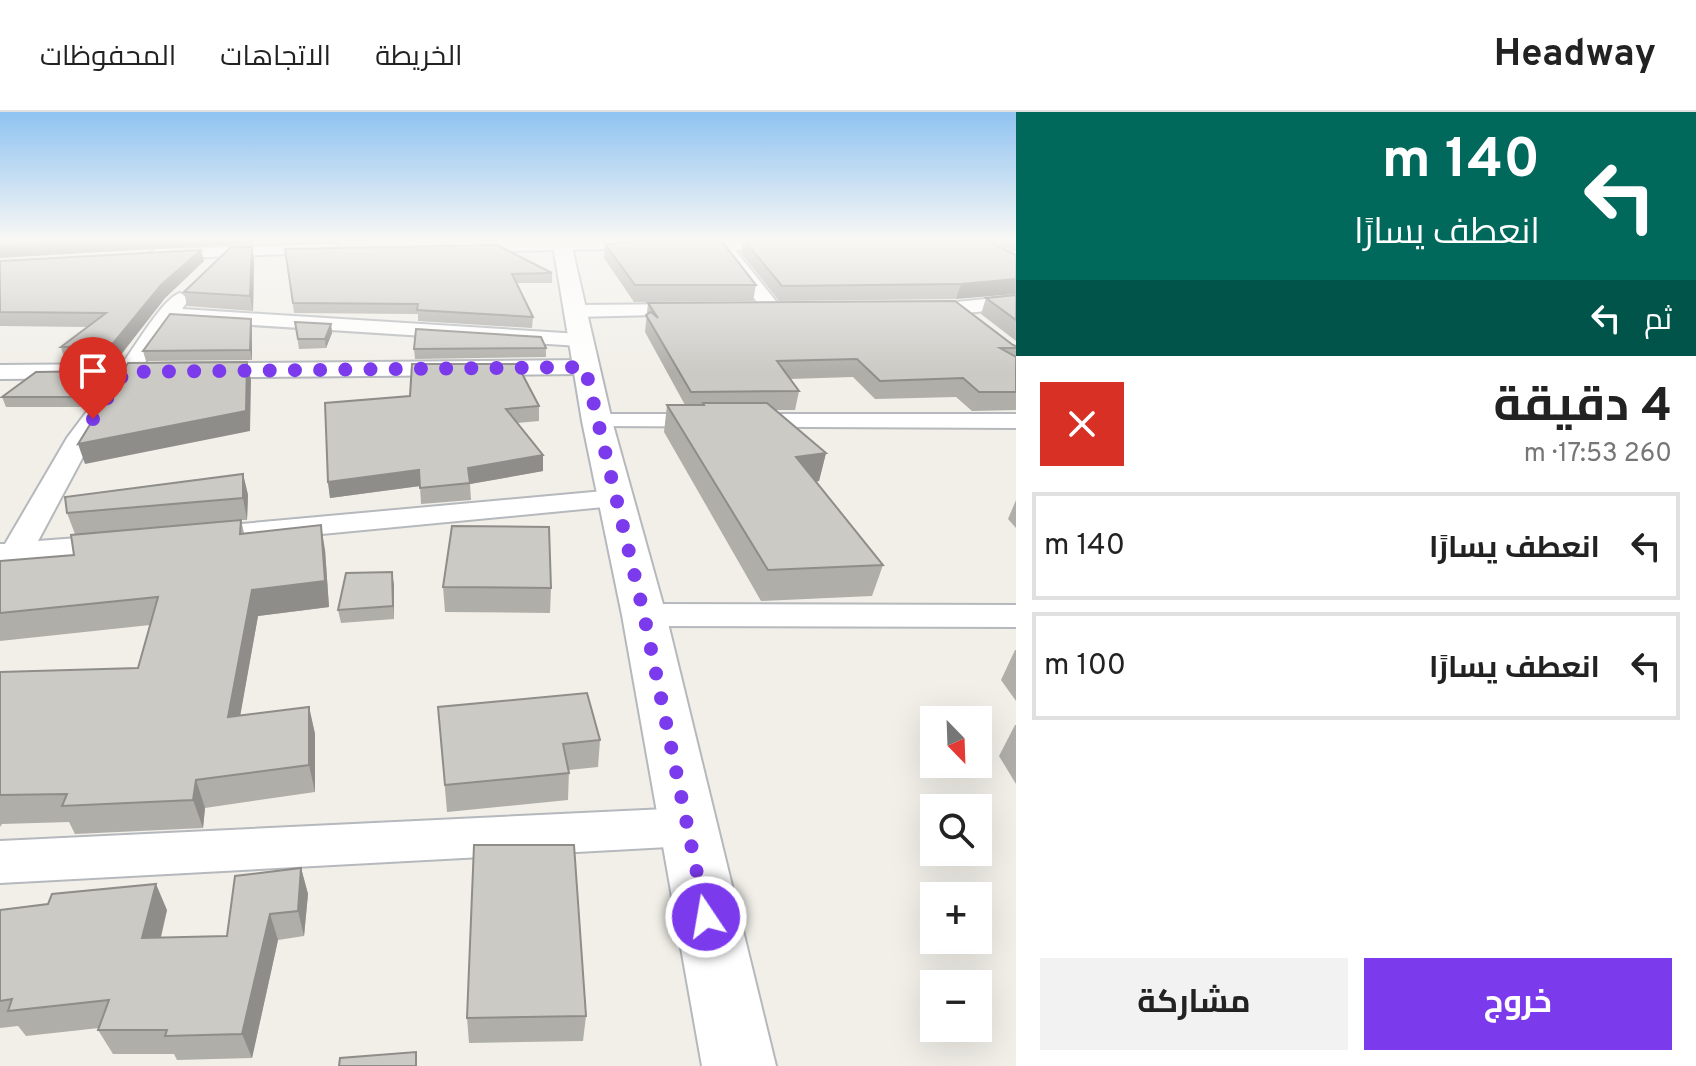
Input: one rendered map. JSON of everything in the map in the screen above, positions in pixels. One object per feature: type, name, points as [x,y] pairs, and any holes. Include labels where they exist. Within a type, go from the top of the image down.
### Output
[{"type":"street","points":[[8,554],[125,372],[166,314],[195,284]]},
{"type":"street","points":[[555,284],[580,339],[644,615],[739,1066]]},
{"type":"street","points":[[742,310],[780,309],[755,284]]},
{"type":"street","points":[[980,327],[949,308],[1016,302]]},
{"type":"street","points":[[0,372],[125,372],[580,339],[711,310]]},
{"type":"street","points":[[166,314],[580,339]]},
{"type":"street","points":[[597,421],[1016,421]]},
{"type":"street","points":[[174,539],[615,499]]},
{"type":"street","points":[[8,554],[142,542]]},
{"type":"street","points":[[644,615],[1016,616]]},
{"type":"street","points":[[0,862],[687,827]]},
{"type":"building","points":[[0,284],[163,284],[111,346],[61,347],[106,313],[0,312]]},
{"type":"building","points":[[193,284],[251,284],[250,296],[184,292]]},
{"type":"building","points":[[290,284],[517,284],[533,317],[417,310],[418,304],[293,303]]},
{"type":"building","points":[[634,284],[756,285],[635,285]]},
{"type":"building","points":[[780,284],[966,284],[961,284],[782,286]]},
{"type":"building","points":[[1016,295],[1016,320],[986,298]]},
{"type":"building","points":[[955,301],[1016,346],[1000,348],[1016,357],[1016,392],[979,392],[963,378],[880,381],[857,359],[777,361],[799,391],[691,392],[646,315],[651,312],[658,318],[648,303]]},
{"type":"building","points":[[170,314],[251,319],[250,350],[143,351]]},
{"type":"building","points":[[295,322],[331,324],[325,339],[298,339]]},
{"type":"building","points":[[416,329],[541,337],[546,348],[414,349]]},
{"type":"building","points":[[247,362],[246,411],[78,444],[128,363]]},
{"type":"building","points":[[412,364],[517,364],[539,406],[506,409],[543,455],[468,468],[470,483],[420,488],[419,470],[328,482],[325,403],[410,396]]},
{"type":"building","points":[[99,371],[83,397],[2,397],[36,372]]},
{"type":"building","points":[[767,403],[826,453],[796,457],[883,565],[768,570],[667,405]]},
{"type":"building","points":[[243,474],[243,498],[67,513],[65,497]]},
{"type":"building","points":[[241,520],[240,534],[321,525],[325,581],[252,590],[228,717],[309,707],[309,765],[196,780],[193,800],[62,806],[67,794],[0,795],[0,672],[138,668],[158,597],[0,613],[0,561],[74,555],[71,535]]},
{"type":"building","points":[[452,526],[549,527],[551,588],[443,587]]},
{"type":"building","points":[[392,572],[393,606],[338,610],[346,573]]},
{"type":"building","points":[[587,693],[600,740],[563,744],[569,773],[445,785],[438,707]]},
{"type":"building","points":[[474,845],[574,845],[586,1016],[467,1018]]},
{"type":"building","points":[[301,868],[298,911],[270,914],[242,1034],[165,1036],[167,1030],[98,1030],[109,1000],[8,1011],[12,999],[0,1001],[0,910],[48,904],[52,894],[156,884],[142,938],[227,936],[235,876]]},
{"type":"building","points":[[416,1052],[416,1066],[339,1066],[340,1058]]},
{"type":"route","points":[[93,419],[125,372],[585,367],[644,615],[706,917]]}]
